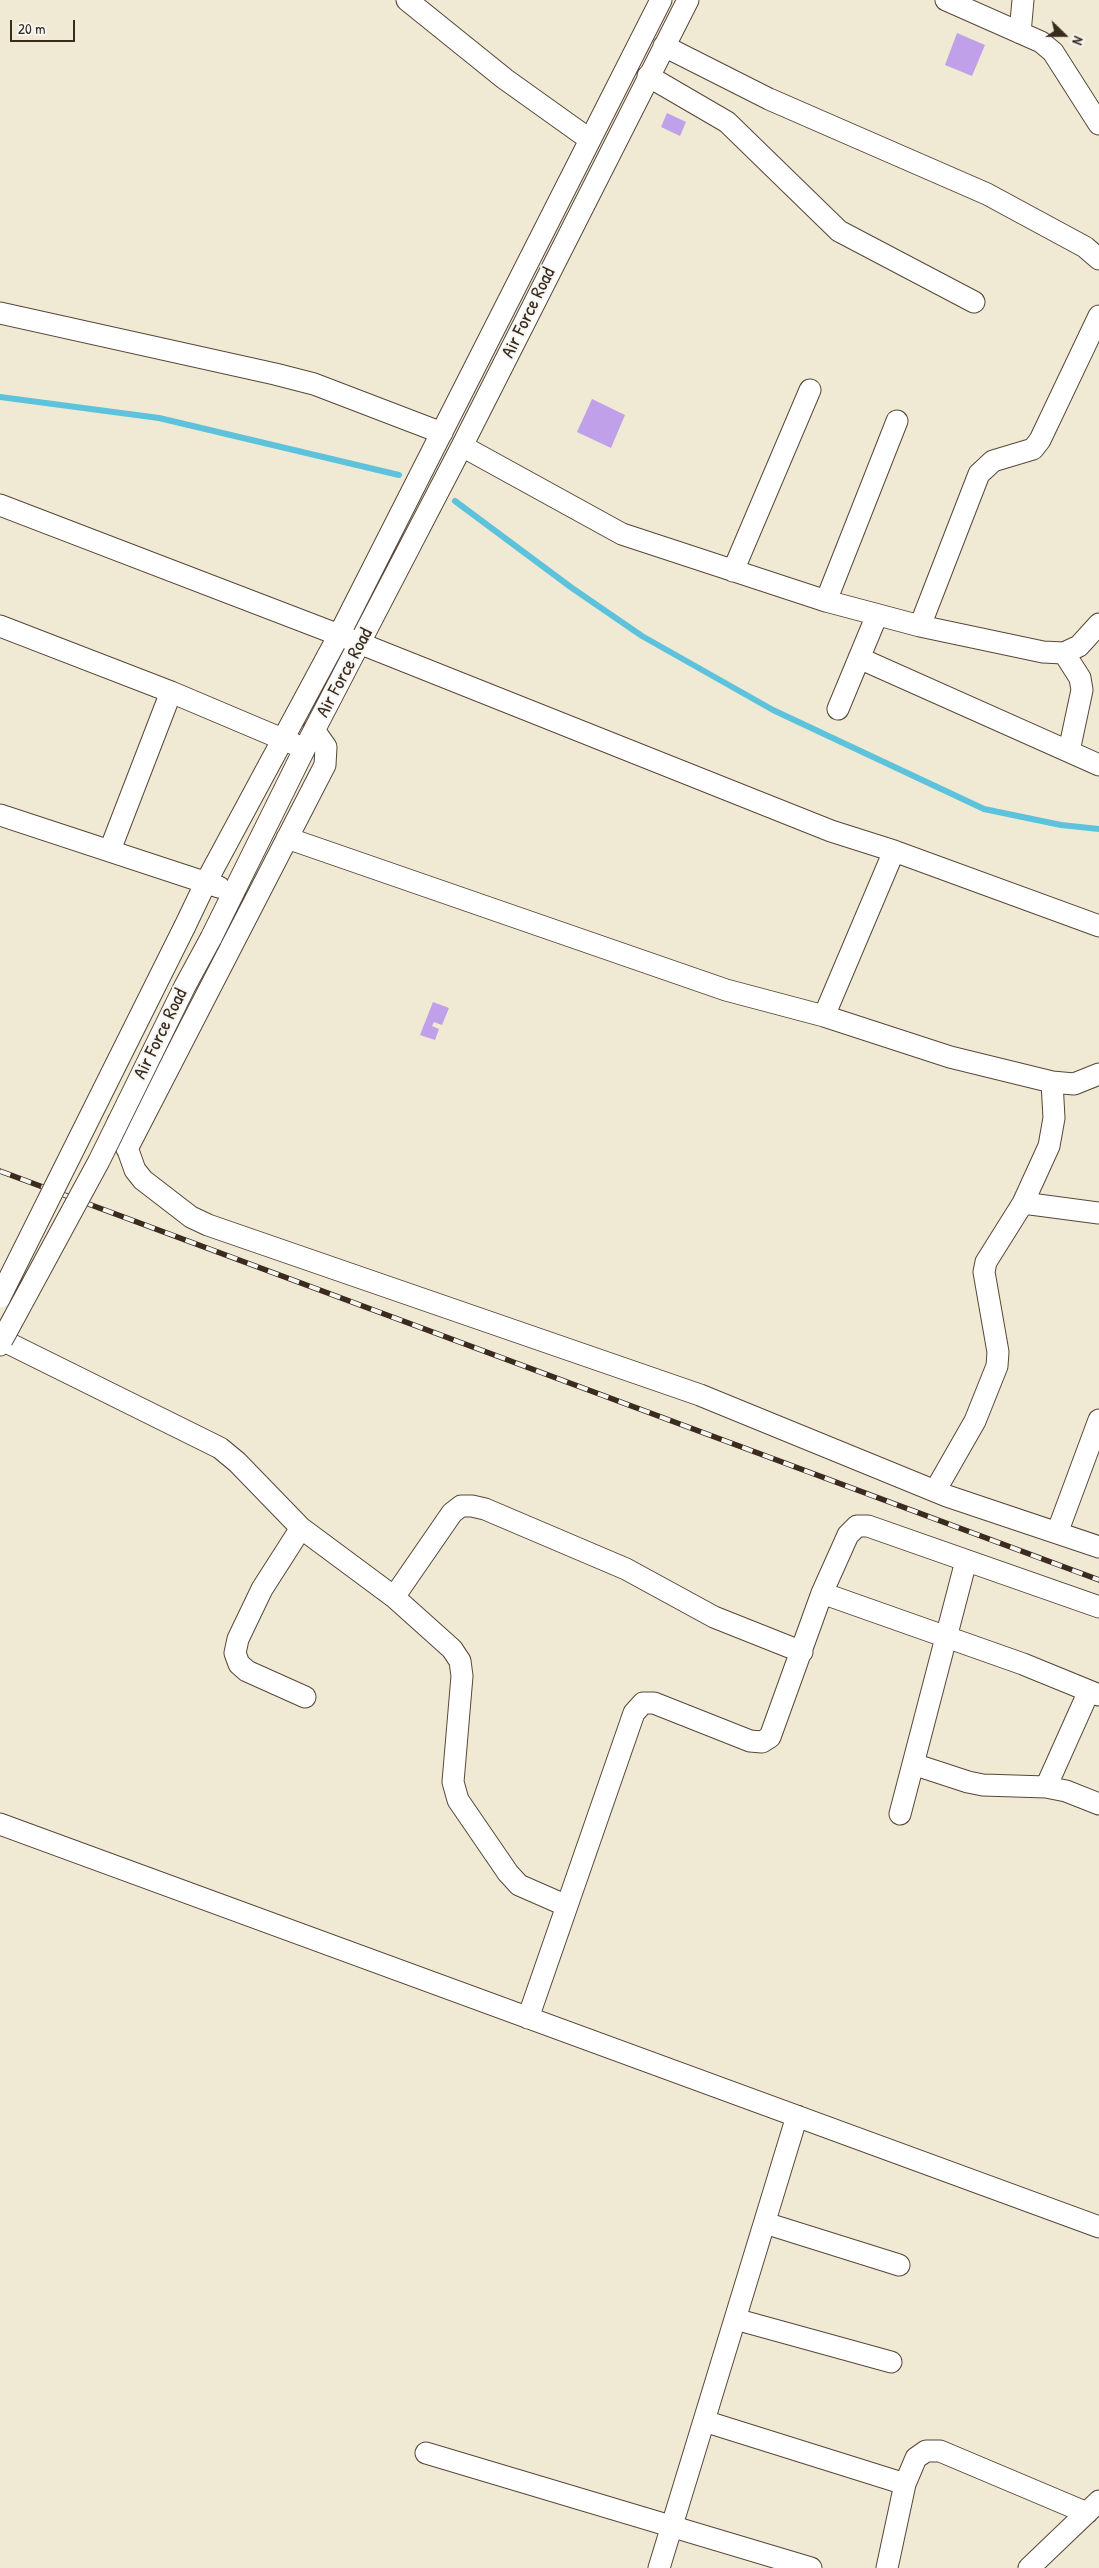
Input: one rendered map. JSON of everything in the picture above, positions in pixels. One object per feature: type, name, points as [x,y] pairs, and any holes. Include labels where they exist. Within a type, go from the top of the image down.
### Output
[{"type":"street","points":[[407,0],[505,79],[589,139]]},
{"type":"street","name":"Air Force Road","points":[[0,1297],[206,882],[339,635],[661,0]]},
{"type":"street","name":"Air Force Road","points":[[1,1343],[118,1122],[236,892],[314,730],[360,645],[462,446],[688,0]]},
{"type":"street","points":[[946,0],[1041,42],[1053,52],[1099,124]]},
{"type":"street","points":[[1020,33],[1023,0]]},
{"type":"street","points":[[664,46],[769,99],[987,194],[1084,247],[1099,259]]},
{"type":"street","points":[[648,76],[727,122],[844,235],[974,302]]},
{"type":"street","points":[[0,313],[314,384],[442,433]]},
{"type":"street","points":[[920,626],[979,474],[993,461],[1033,449],[1040,440],[1099,316]]},
{"type":"street","points":[[733,571],[810,390]]},
{"type":"street","points":[[826,602],[897,420]]},
{"type":"street","points":[[462,446],[622,534],[826,602],[920,626],[1043,652],[1064,653],[1079,646],[1096,633]]},
{"type":"street","points":[[0,505],[339,635],[831,832],[894,851],[1099,926]]},
{"type":"street","points":[[838,709],[877,615]]},
{"type":"street","points":[[0,626],[171,692],[305,748]]},
{"type":"street","points":[[1064,653],[1080,678],[1082,690],[1069,751]]},
{"type":"street","points":[[858,658],[1099,765]]},
{"type":"street","points":[[110,850],[171,692]]},
{"type":"street","points":[[127,1149],[325,765],[326,747],[314,730]]},
{"type":"street","points":[[0,814],[236,892]]},
{"type":"street","points":[[287,838],[726,990],[824,1016],[950,1057],[1052,1082],[1074,1084],[1099,1074]]},
{"type":"street","points":[[824,1016],[894,851]]},
{"type":"street","points":[[935,1491],[975,1421],[997,1366],[998,1352],[984,1272],[986,1262],[1023,1203],[1049,1146],[1054,1118],[1052,1082]]},
{"type":"street","points":[[118,1122],[135,1170],[143,1180],[190,1217],[208,1225],[700,1395],[935,1491],[1099,1547]]},
{"type":"street","points":[[1023,1203],[1099,1213]]},
{"type":"street","points":[[1,1343],[220,1448],[237,1462],[301,1528],[394,1596],[452,1650],[460,1660],[462,1676],[453,1782],[458,1800],[465,1813],[519,1885],[567,1906]]},
{"type":"street","points":[[1057,1532],[1099,1420]]},
{"type":"street","points":[[394,1596],[452,1513],[461,1506],[472,1506],[485,1509],[626,1569],[714,1617],[802,1652]]},
{"type":"street","points":[[528,2018],[634,1713],[643,1703],[654,1703],[668,1707],[750,1742],[762,1742],[770,1737],[775,1728],[822,1593],[848,1535],[857,1526],[868,1526],[1099,1607]]},
{"type":"street","points":[[301,1528],[262,1589],[238,1639],[235,1654],[239,1664],[247,1670],[305,1697]]},
{"type":"street","points":[[900,1814],[966,1561]]},
{"type":"street","points":[[822,1593],[1023,1664],[1094,1693],[1046,1787]]},
{"type":"street","points":[[913,1764],[983,1785],[1046,1787],[1066,1791],[1099,1804]]},
{"type":"street","points":[[0,1824],[1099,2227]]},
{"type":"street","points":[[659,2568],[797,2116]]},
{"type":"street","points":[[765,2223],[899,2265]]},
{"type":"street","points":[[735,2319],[891,2362]]},
{"type":"street","points":[[704,2421],[905,2484]]},
{"type":"street","points":[[887,2568],[905,2484],[916,2458],[926,2451],[940,2451],[1093,2507],[1029,2568]]},
{"type":"street","points":[[426,2453],[811,2568]]},
{"type":"building","points":[[957,33],[985,45],[972,76],[945,65]]},
{"type":"building","points":[[667,113],[686,122],[680,136],[661,127]]},
{"type":"building","points":[[592,399],[625,415],[611,448],[577,432]]},
{"type":"building","points":[[433,1002],[449,1008],[442,1025],[434,1022],[432,1026],[439,1029],[435,1040],[420,1035]]},
{"type":"waterway","points":[[0,397],[159,418],[399,475]]},
{"type":"waterway","points":[[455,501],[572,588],[642,636],[773,710],[984,809],[1061,825],[1099,829]]},
{"type":"railway","points":[[0,1171],[1099,1580]]}]
